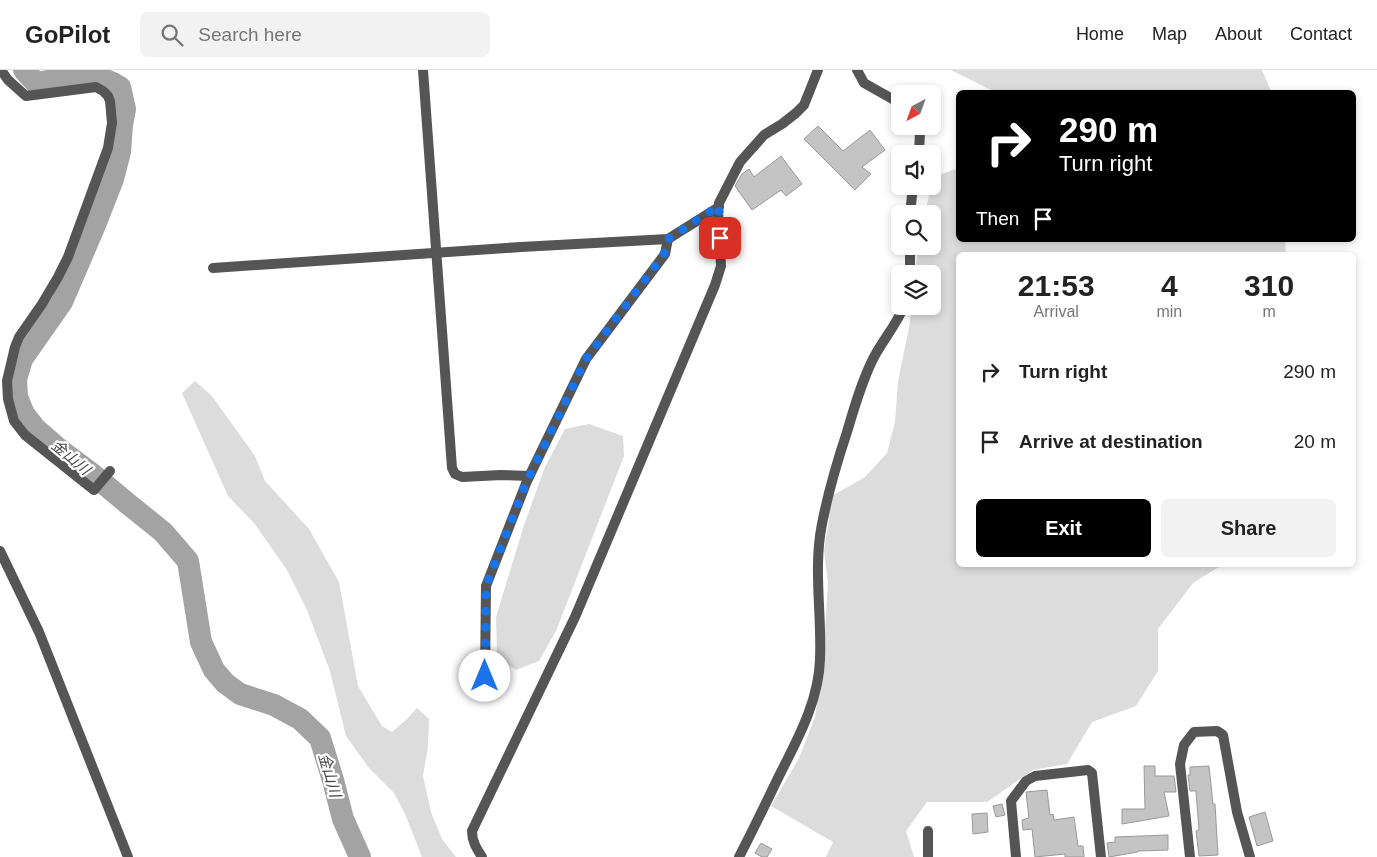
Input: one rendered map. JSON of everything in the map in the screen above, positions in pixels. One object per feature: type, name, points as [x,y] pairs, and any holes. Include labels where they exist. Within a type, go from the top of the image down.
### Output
[{"type":"street","points":[[1,70],[8,80],[26,96],[96,87],[103,91],[110,101],[112,123],[108,148],[99,176],[68,257],[42,304],[18,337],[7,381],[8,399],[14,421],[25,435],[94,490],[110,471]]},
{"type":"street","points":[[423,70],[452,468],[455,474],[462,477],[529,476]]},
{"type":"street","points":[[482,857],[474,844],[472,831],[575,617],[722,266],[719,206],[725,190],[740,162],[764,135],[782,124],[804,105],[818,70]]},
{"type":"street","points":[[857,70],[864,83],[891,98]]},
{"type":"street","points":[[213,268],[668,239],[719,206]]},
{"type":"street","points":[[485,676],[486,586],[529,476],[586,359],[664,254],[668,239]]},
{"type":"street","points":[[739,857],[805,722],[814,696],[820,660],[819,540],[822,522],[838,460],[862,382],[878,348],[900,315]]},
{"type":"street","points":[[0,551],[39,632],[128,857]]},
{"type":"street","points":[[1190,857],[1180,764],[1184,745],[1194,732],[1217,731],[1223,734],[1236,812],[1250,857]]},
{"type":"street","points":[[1016,857],[1011,801],[1026,781],[1036,776],[1088,770],[1092,774],[1101,857]]},
{"type":"street","points":[[928,831],[928,857]]},
{"type":"shaded area","points":[[951,70],[1262,70],[1271,90],[991,90]]},
{"type":"shaded area","points":[[956,169],[956,242],[1285,242],[1286,252],[956,252],[956,567],[1219,567],[1193,583],[1158,629],[1158,671],[1136,706],[1092,722],[1067,764],[1033,770],[987,802],[927,802],[906,831],[914,857],[826,857],[833,842],[771,806],[799,758],[815,717],[823,666],[828,583],[824,550],[829,520],[825,500],[865,477],[887,453],[895,422],[898,381],[911,315],[941,315],[941,265],[916,265],[917,255],[941,255],[941,205],[927,205],[929,195],[941,195],[941,174]]},
{"type":"shaded area","points":[[195,381],[212,396],[255,456],[265,481],[309,529],[339,582],[358,686],[382,726],[392,732],[417,708],[429,719],[428,747],[423,776],[431,812],[442,839],[456,857],[422,857],[405,814],[394,793],[369,768],[346,736],[330,671],[307,610],[287,570],[254,523],[228,496],[182,393]]},
{"type":"shaded area","points":[[589,424],[623,436],[624,456],[556,631],[539,661],[516,670],[497,657],[496,617],[524,525],[545,467],[565,429]]},
{"type":"building","points":[[818,126],[843,151],[870,130],[885,150],[862,167],[871,174],[855,190],[804,139]]},
{"type":"building","points":[[781,156],[802,184],[786,196],[781,190],[752,210],[735,186],[742,174],[749,169],[754,177]]},
{"type":"building","points":[[1144,766],[1155,766],[1155,776],[1174,776],[1176,792],[1164,792],[1169,816],[1122,824],[1122,809],[1145,809]]},
{"type":"building","points":[[1209,766],[1213,804],[1215,804],[1218,855],[1199,856],[1196,831],[1199,830],[1196,791],[1190,791],[1188,775],[1190,775],[1190,767]]},
{"type":"building","points":[[1047,790],[1050,815],[1053,814],[1054,820],[1074,817],[1078,846],[1083,846],[1084,857],[1065,857],[1065,854],[1035,857],[1032,829],[1023,830],[1022,820],[1029,818],[1026,792]]},
{"type":"building","points":[[1002,804],[1005,815],[996,817],[993,806]]},
{"type":"building","points":[[1265,812],[1273,841],[1257,846],[1249,817]]},
{"type":"building","points":[[987,813],[988,832],[973,834],[972,814]]},
{"type":"building","points":[[1168,835],[1168,850],[1138,851],[1109,857],[1107,843],[1115,842],[1115,837]]},
{"type":"building","points":[[761,843],[772,849],[767,857],[762,857],[755,853]]},
{"type":"waterway","name":"金山川","points":[[24,70],[36,83],[79,77],[90,77],[110,82],[120,87],[125,109],[120,152],[113,179],[95,225],[62,302],[22,359],[16,379],[17,397],[24,414],[36,429],[59,449],[163,532],[188,561],[201,642],[214,670],[225,683],[240,694],[274,705],[300,719],[320,738],[343,819],[360,857]]},
{"type":"route","points":[[485,676],[486,586],[527,481],[586,359],[664,254],[668,239],[719,206],[720,238]]}]
